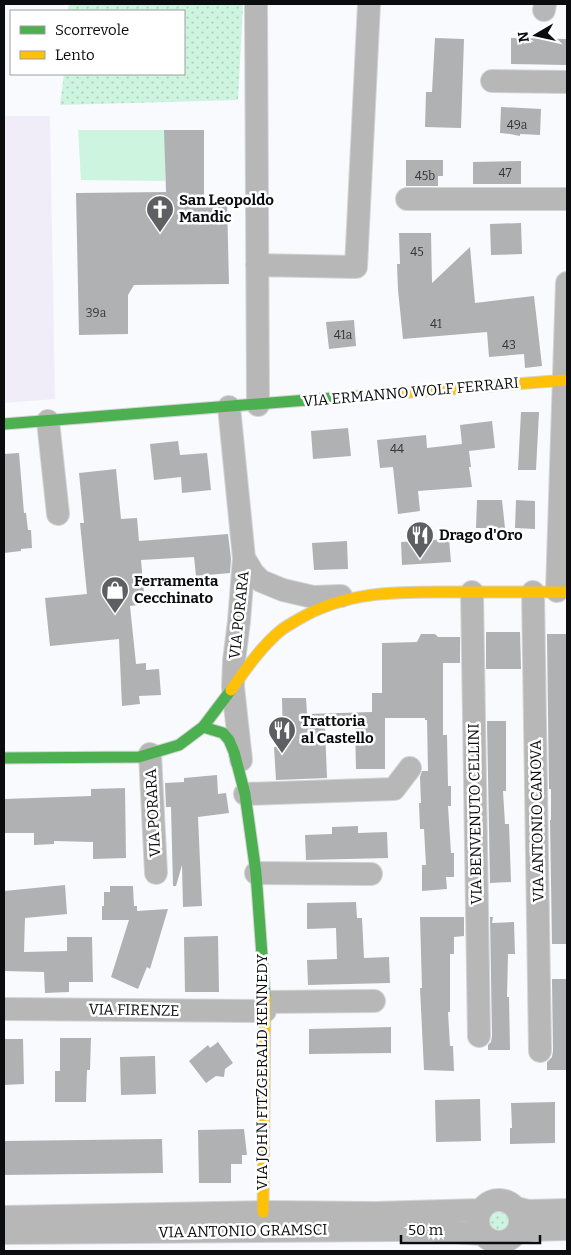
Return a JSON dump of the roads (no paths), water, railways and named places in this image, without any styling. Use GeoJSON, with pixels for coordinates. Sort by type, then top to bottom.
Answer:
{"type":"FeatureCollection","features":[{"type":"Feature","properties":{"kind":"street"},"geometry":{"type":"LineString","coordinates":[[256,4],[258,405]]}},
{"type":"Feature","properties":{"kind":"street"},"geometry":{"type":"LineString","coordinates":[[257,265],[356,267],[369,4]]}},
{"type":"Feature","properties":{"kind":"street"},"geometry":{"type":"LineString","coordinates":[[492,81],[567,82]]}},
{"type":"Feature","properties":{"kind":"street"},"geometry":{"type":"LineString","coordinates":[[407,198],[567,198]]}},
{"type":"Feature","properties":{"kind":"street"},"geometry":{"type":"LineString","coordinates":[[562,592],[567,283]]}},
{"type":"Feature","properties":{"kind":"street","name":"VIA ERMANNO WOLF FERRARI"},"geometry":{"type":"LineString","coordinates":[[4,424],[565,380]]}},
{"type":"Feature","properties":{"kind":"street"},"geometry":{"type":"LineString","coordinates":[[229,407],[244,558]]}},
{"type":"Feature","properties":{"kind":"street"},"geometry":{"type":"LineString","coordinates":[[48,421],[58,514]]}},
{"type":"Feature","properties":{"kind":"street","name":"VIA PORARA"},"geometry":{"type":"LineString","coordinates":[[244,558],[253,573],[261,581],[283,590],[313,597],[408,592],[562,592]]}},
{"type":"Feature","properties":{"kind":"street","name":"VIA PORARA"},"geometry":{"type":"LineString","coordinates":[[233,686],[244,558]]}},
{"type":"Feature","properties":{"kind":"street","name":"VIA BENVENUTO CELLINI"},"geometry":{"type":"LineString","coordinates":[[472,592],[479,1036]]}},
{"type":"Feature","properties":{"kind":"street","name":"VIA ANTONIO CANOVA"},"geometry":{"type":"LineString","coordinates":[[533,592],[540,1051]]}},
{"type":"Feature","properties":{"kind":"street","name":"VIA PORARA"},"geometry":{"type":"LineString","coordinates":[[4,758],[139,757],[179,746],[203,727],[264,646],[281,630],[324,606],[365,595]]}},
{"type":"Feature","properties":{"kind":"street","name":"VIA JOHN FITZGERALD KENNEDY"},"geometry":{"type":"LineString","coordinates":[[233,686],[244,789],[256,873],[265,1006],[263,1212]]}},
{"type":"Feature","properties":{"kind":"street","name":"VIA JOHN FITZGERALD KENNEDY"},"geometry":{"type":"LineString","coordinates":[[203,727],[223,733],[230,740],[244,789]]}},
{"type":"Feature","properties":{"kind":"street","name":"VIA PORARA"},"geometry":{"type":"LineString","coordinates":[[150,754],[156,873]]}},
{"type":"Feature","properties":{"kind":"street"},"geometry":{"type":"LineString","coordinates":[[244,789],[394,789],[410,768]]}},
{"type":"Feature","properties":{"kind":"street"},"geometry":{"type":"LineString","coordinates":[[256,873],[371,874]]}},
{"type":"Feature","properties":{"kind":"street","name":"VIA FIRENZE"},"geometry":{"type":"LineString","coordinates":[[4,1009],[265,1006],[374,1000]]}},
{"type":"Feature","properties":{"kind":"street"},"geometry":{"type":"LineString","coordinates":[[510,1241],[520,1227],[519,1214],[516,1208],[505,1200],[491,1201],[485,1204],[478,1215],[477,1222],[478,1228],[486,1241],[510,1241],[531,1230],[567,1229]]}},
{"type":"Feature","properties":{"kind":"street"},"geometry":{"type":"LineString","coordinates":[[516,1208],[528,1211],[567,1210]]}},
{"type":"Feature","properties":{"kind":"street","name":"VIA ANTONIO GRAMSCI"},"geometry":{"type":"LineString","coordinates":[[4,1216],[263,1212],[376,1213],[481,1210]]}},
{"type":"Feature","properties":{"kind":"street","name":"VIA ANTONIO GRAMSCI"},"geometry":{"type":"LineString","coordinates":[[17,1239],[430,1230],[486,1241]]}},
{"type":"Feature","properties":{"kind":"place","name":"San Leopoldo Mandic"},"geometry":{"type":"Point","coordinates":[160,233]}},
{"type":"Feature","properties":{"kind":"place","name":"Drago d'Oro"},"geometry":{"type":"Point","coordinates":[420,559]}},
{"type":"Feature","properties":{"kind":"place","name":"Ferramenta Cecchinato"},"geometry":{"type":"Point","coordinates":[115,614]}},
{"type":"Feature","properties":{"kind":"place","name":"Trattoria al Castello"},"geometry":{"type":"Point","coordinates":[282,754]}}]}
